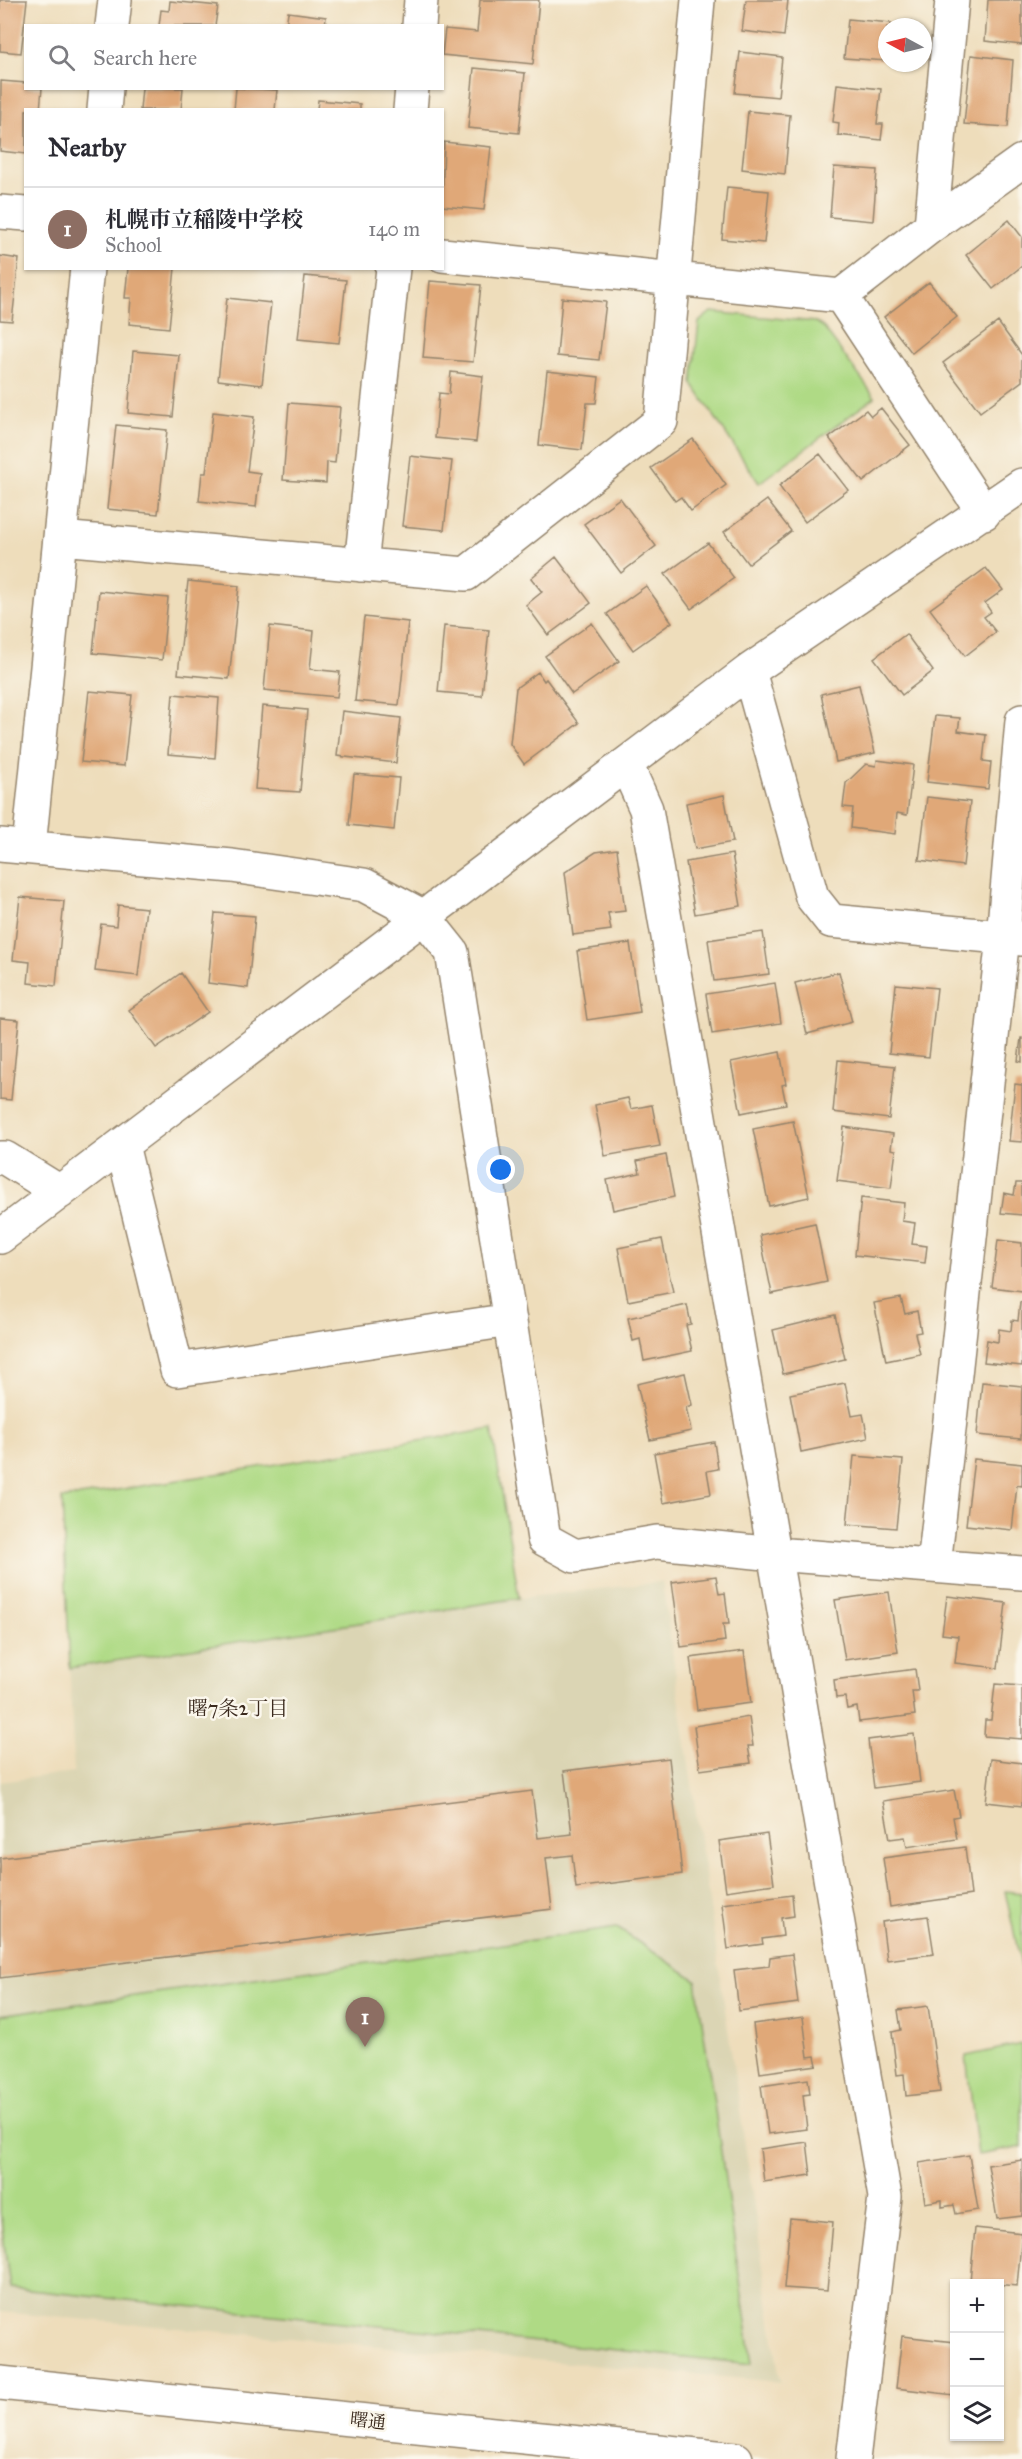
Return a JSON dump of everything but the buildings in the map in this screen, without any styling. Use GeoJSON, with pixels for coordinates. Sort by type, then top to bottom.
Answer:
{"type":"FeatureCollection","features":[{"type":"Feature","properties":{"kind":"street"},"geometry":{"type":"LineString","coordinates":[[112,24],[115,0]]}},
{"type":"Feature","properties":{"kind":"street"},"geometry":{"type":"LineString","coordinates":[[419,24],[421,0]]}},
{"type":"Feature","properties":{"kind":"street"},"geometry":{"type":"LineString","coordinates":[[60,538],[466,574],[661,421],[698,0]]}},
{"type":"Feature","properties":{"kind":"street"},"geometry":{"type":"LineString","coordinates":[[931,226],[952,0]]}},
{"type":"Feature","properties":{"kind":"street"},"geometry":{"type":"LineString","coordinates":[[104,108],[106,90]]}},
{"type":"Feature","properties":{"kind":"street"},"geometry":{"type":"LineString","coordinates":[[410,108],[412,90]]}},
{"type":"Feature","properties":{"kind":"street"},"geometry":{"type":"LineString","coordinates":[[444,255],[841,296],[931,226],[1022,161]]}},
{"type":"Feature","properties":{"kind":"street"},"geometry":{"type":"LineString","coordinates":[[0,212],[24,214]]}},
{"type":"Feature","properties":{"kind":"street"},"geometry":{"type":"LineString","coordinates":[[87,270],[60,538],[14,846],[232,866],[364,885],[424,917],[452,952],[544,1539],[575,1556],[657,1542],[775,1554],[1022,1573]]}},
{"type":"Feature","properties":{"kind":"street"},"geometry":{"type":"LineString","coordinates":[[361,565],[393,270]]}},
{"type":"Feature","properties":{"kind":"street"},"geometry":{"type":"LineString","coordinates":[[841,296],[984,513]]}},
{"type":"Feature","properties":{"kind":"street"},"geometry":{"type":"LineString","coordinates":[[0,1237],[749,671],[1022,486]]}},
{"type":"Feature","properties":{"kind":"street"},"geometry":{"type":"LineString","coordinates":[[749,671],[812,897],[831,921],[1013,938]]}},
{"type":"Feature","properties":{"kind":"street"},"geometry":{"type":"LineString","coordinates":[[934,1566],[1013,938],[1022,721]]}},
{"type":"Feature","properties":{"kind":"street"},"geometry":{"type":"LineString","coordinates":[[626,764],[646,809],[885,2197],[853,2459]]}},
{"type":"Feature","properties":{"kind":"street"},"geometry":{"type":"LineString","coordinates":[[122,1145],[177,1370],[510,1320]]}},
{"type":"Feature","properties":{"kind":"street"},"geometry":{"type":"LineString","coordinates":[[0,1158],[4,1158],[60,1192]]}},
{"type":"Feature","properties":{"kind":"street","name":"曙通"},"geometry":{"type":"LineString","coordinates":[[0,2383],[717,2458]]}},
{"type":"Feature","properties":{"kind":"shaded area"},"geometry":{"type":"Polygon","coordinates":[[[492,1429],[519,1598],[662,1582],[780,2382],[0,2312],[0,1782],[74,1772],[62,1499],[492,1429]]]}},
{"type":"Feature","properties":{"kind":"green space"},"geometry":{"type":"Polygon","coordinates":[[[711,312],[816,322],[824,328],[875,397],[759,483],[692,383],[699,322],[711,312]]]}},
{"type":"Feature","properties":{"kind":"green space"},"geometry":{"type":"Polygon","coordinates":[[[492,1429],[519,1598],[70,1668],[62,1499],[492,1429]]]}},
{"type":"Feature","properties":{"kind":"green space"},"geometry":{"type":"Polygon","coordinates":[[[1005,1891],[1022,1893],[1022,1969],[1005,1891]]]}},
{"type":"Feature","properties":{"kind":"green space"},"geometry":{"type":"Polygon","coordinates":[[[617,1928],[696,1980],[752,2364],[10,2288],[0,2212],[0,2015],[617,1928]]]}},
{"type":"Feature","properties":{"kind":"green space"},"geometry":{"type":"Polygon","coordinates":[[[1022,2044],[1022,2147],[978,2155],[966,2056],[1022,2044]]]}},
{"type":"Feature","properties":{"kind":"place","name":"札幌市立稲陵中学校"},"geometry":{"type":"Point","coordinates":[365,2047]}},
{"type":"Feature","properties":{"kind":"district","name":"曙7条2丁目"},"geometry":{"type":"Point","coordinates":[238,1708]}}]}
